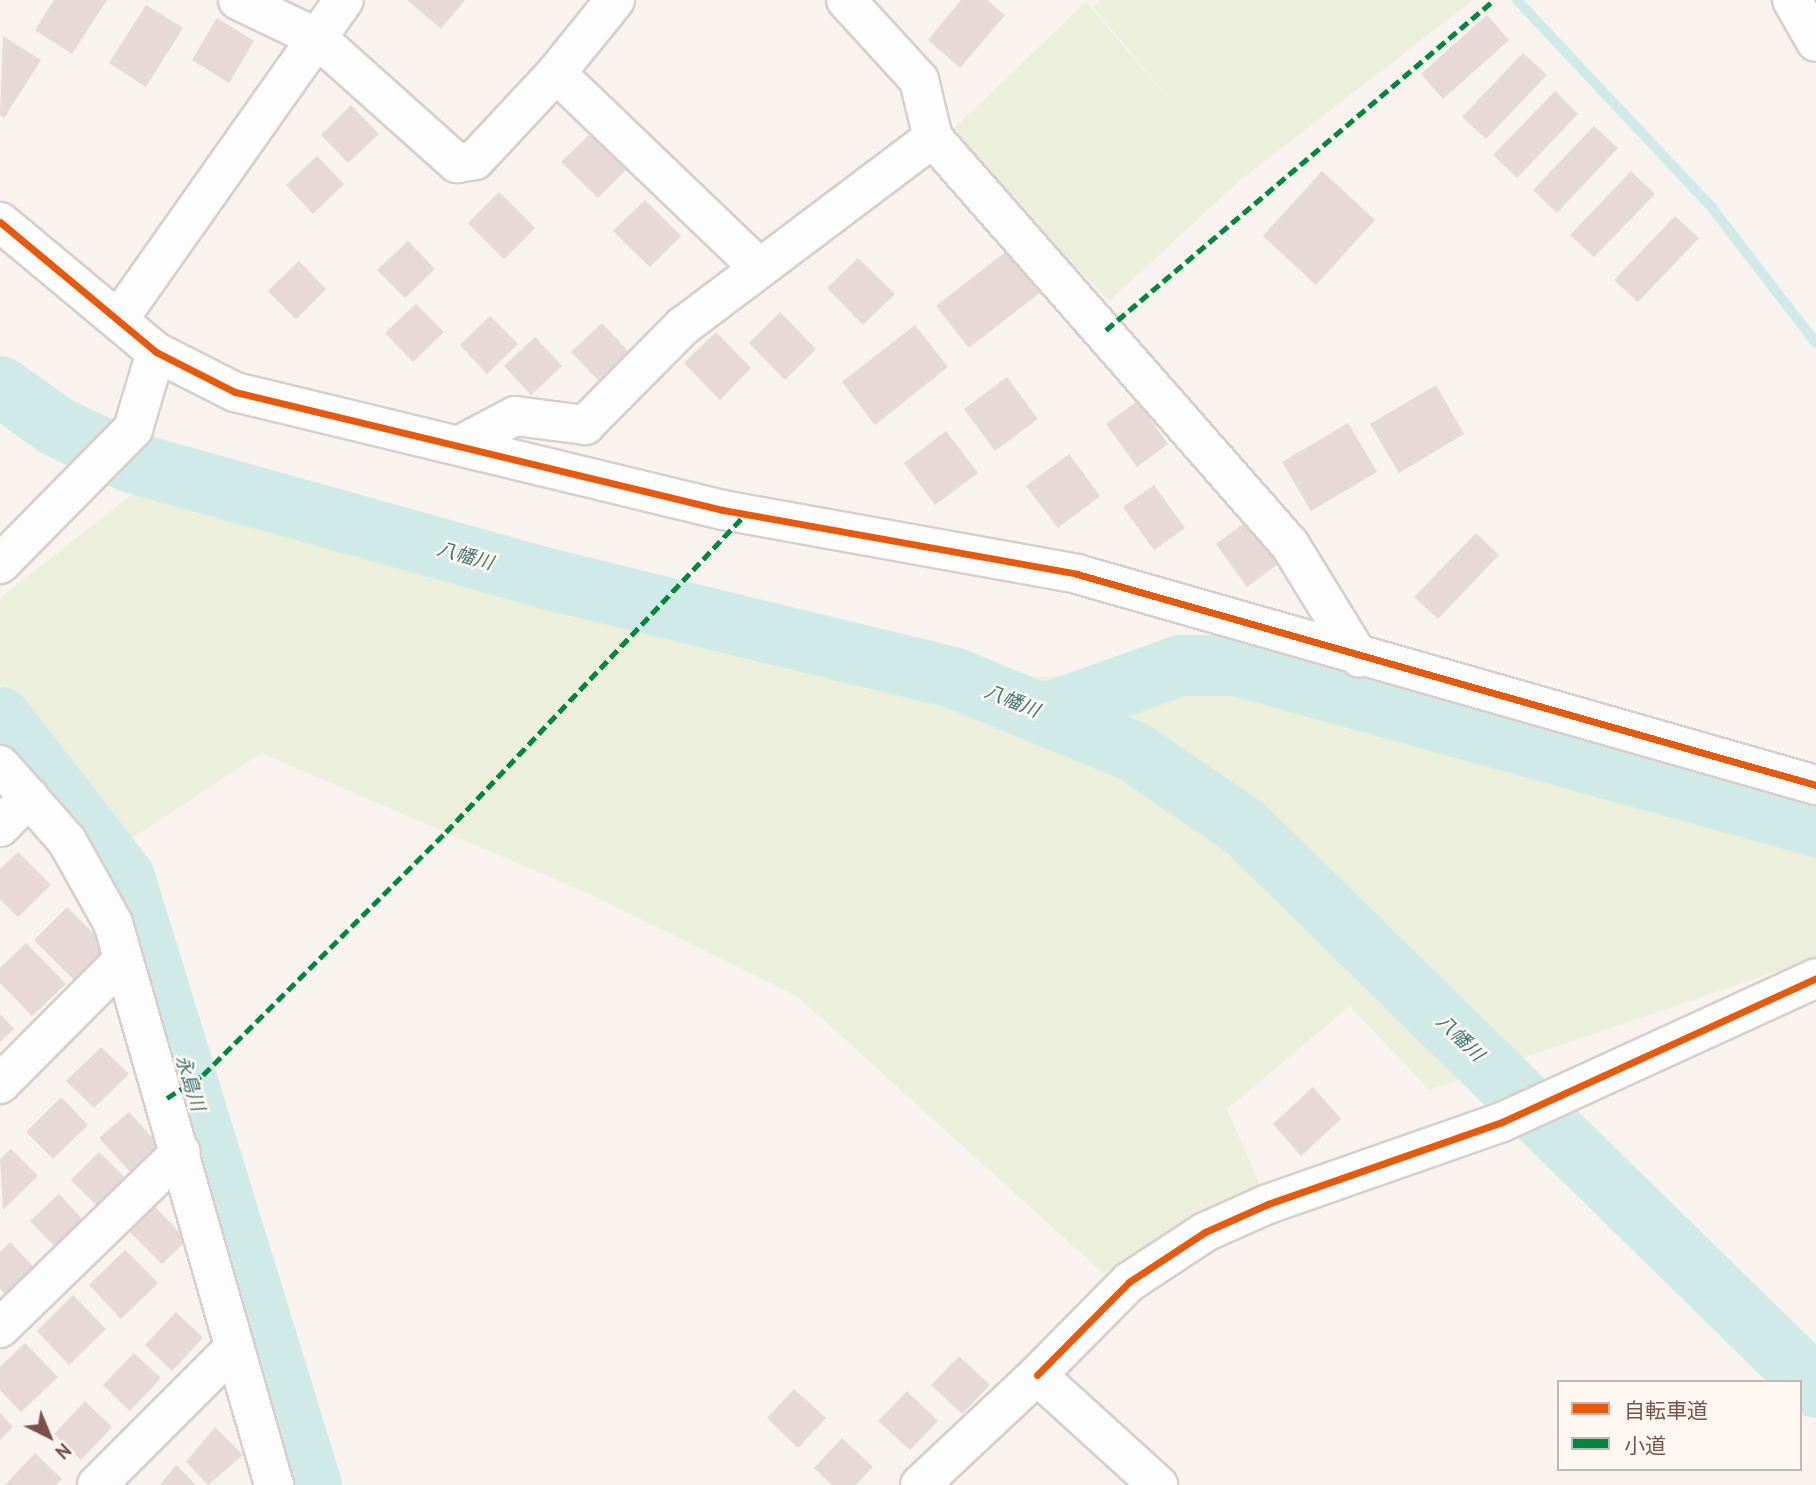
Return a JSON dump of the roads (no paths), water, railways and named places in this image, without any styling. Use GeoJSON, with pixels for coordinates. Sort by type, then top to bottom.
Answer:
{"type":"FeatureCollection","features":[{"type":"Feature","properties":{"kind":"street"},"geometry":{"type":"LineString","coordinates":[[238,0],[317,38],[457,163],[475,160],[556,73],[615,0]]}},
{"type":"Feature","properties":{"kind":"street"},"geometry":{"type":"LineString","coordinates":[[118,320],[344,0]]}},
{"type":"Feature","properties":{"kind":"street"},"geometry":{"type":"LineString","coordinates":[[846,0],[919,80],[933,138],[1290,545],[1359,657]]}},
{"type":"Feature","properties":{"kind":"street"},"geometry":{"type":"LineString","coordinates":[[1792,0],[1816,42]]}},
{"type":"Feature","properties":{"kind":"street"},"geometry":{"type":"LineString","coordinates":[[556,73],[759,268]]}},
{"type":"Feature","properties":{"kind":"street"},"geometry":{"type":"LineString","coordinates":[[462,444],[515,416],[585,425],[682,327],[933,138]]}},
{"type":"Feature","properties":{"kind":"street"},"geometry":{"type":"LineString","coordinates":[[0,222],[156,352],[235,392],[462,444],[723,510],[1077,575],[1816,785]]}},
{"type":"Feature","properties":{"kind":"street"},"geometry":{"type":"LineString","coordinates":[[0,564],[133,429],[156,352]]}},
{"type":"Feature","properties":{"kind":"street"},"geometry":{"type":"LineString","coordinates":[[0,765],[29,797],[92,879],[123,960],[181,1152],[274,1485]]}},
{"type":"Feature","properties":{"kind":"street"},"geometry":{"type":"LineString","coordinates":[[0,827],[29,797]]}},
{"type":"Feature","properties":{"kind":"street"},"geometry":{"type":"LineString","coordinates":[[0,1084],[123,960]]}},
{"type":"Feature","properties":{"kind":"street"},"geometry":{"type":"LineString","coordinates":[[920,1485],[1037,1375],[1129,1282],[1205,1232],[1268,1204],[1502,1122],[1816,978]]}},
{"type":"Feature","properties":{"kind":"street"},"geometry":{"type":"LineString","coordinates":[[0,1328],[181,1152]]}},
{"type":"Feature","properties":{"kind":"street"},"geometry":{"type":"LineString","coordinates":[[97,1485],[234,1348]]}},
{"type":"Feature","properties":{"kind":"street"},"geometry":{"type":"LineString","coordinates":[[1037,1375],[1158,1485]]}},
{"type":"Feature","properties":{"kind":"waterway"},"geometry":{"type":"LineString","coordinates":[[1517,0],[1712,208],[1816,343]]}},
{"type":"Feature","properties":{"kind":"waterway","name":"八幡川"},"geometry":{"type":"LineString","coordinates":[[0,386],[56,426],[131,462],[546,578],[955,678],[1133,751],[1243,826],[1816,1387]]}},
{"type":"Feature","properties":{"kind":"waterway"},"geometry":{"type":"LineString","coordinates":[[1043,714],[1180,665],[1236,665],[1816,826]]}},
{"type":"Feature","properties":{"kind":"waterway","name":"永島川"},"geometry":{"type":"LineString","coordinates":[[0,717],[124,877],[311,1485]]}}]}
